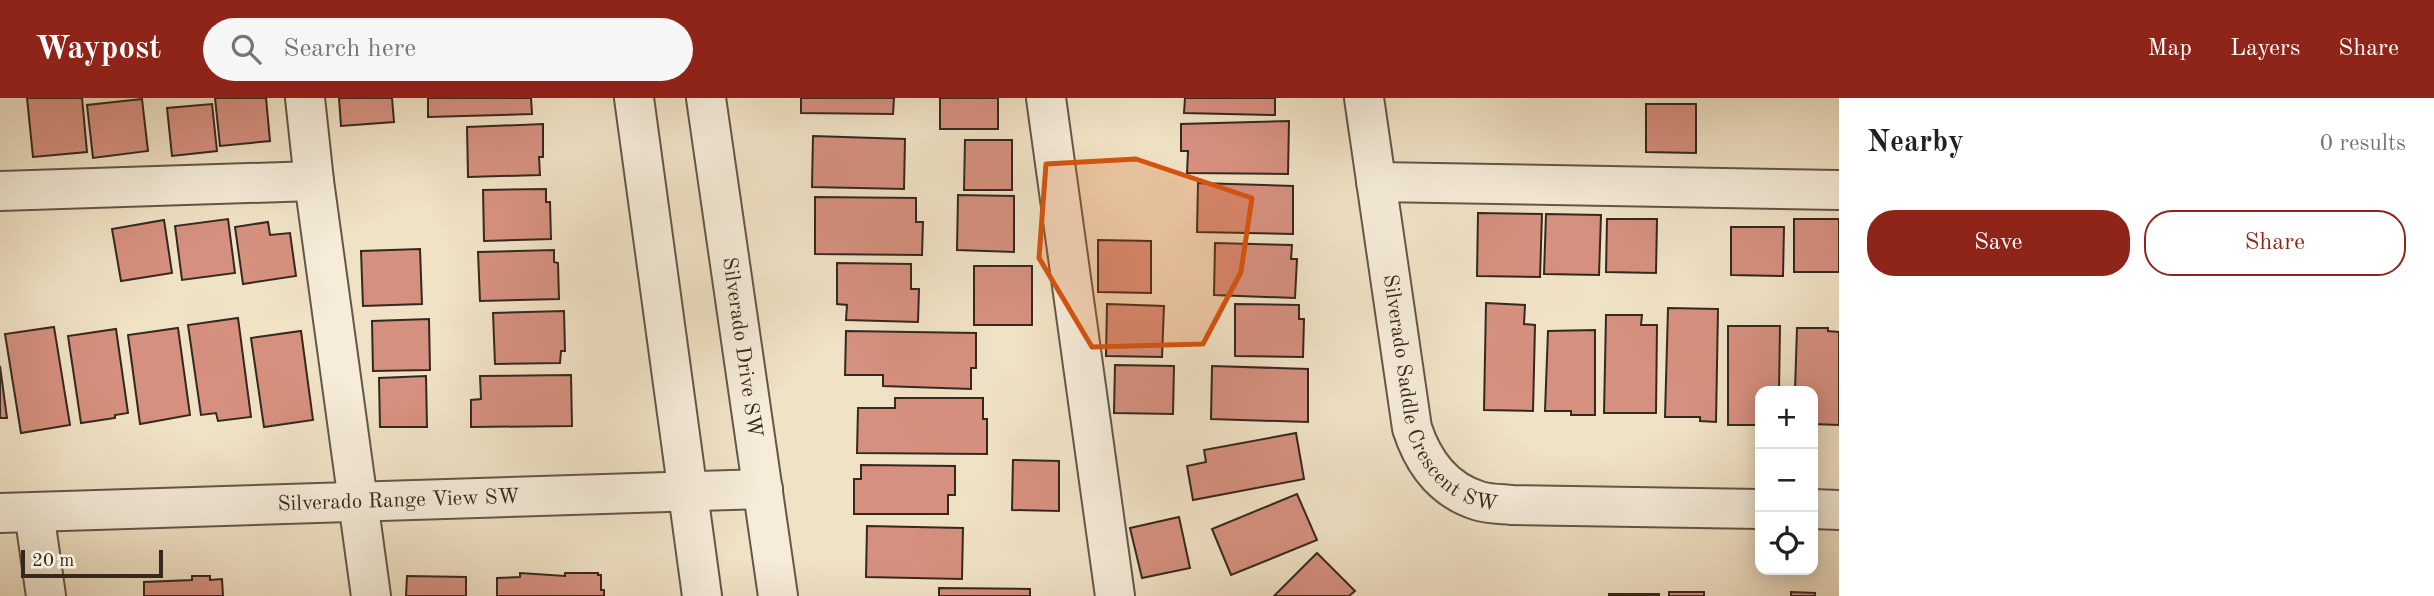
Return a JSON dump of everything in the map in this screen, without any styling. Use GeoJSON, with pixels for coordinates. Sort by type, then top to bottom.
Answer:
{"type":"FeatureCollection","features":[{"type":"Feature","properties":{"kind":"street"},"geometry":{"type":"LineString","coordinates":[[305,98],[371,596]]}},
{"type":"Feature","properties":{"kind":"street"},"geometry":{"type":"LineString","coordinates":[[634,98],[702,596]]}},
{"type":"Feature","properties":{"kind":"street","name":"Silverado Drive SW"},"geometry":{"type":"LineString","coordinates":[[706,98],[778,596]]}},
{"type":"Feature","properties":{"kind":"street"},"geometry":{"type":"LineString","coordinates":[[1046,98],[1115,596]]}},
{"type":"Feature","properties":{"kind":"street","name":"Silverado Saddle Crescent SW"},"geometry":{"type":"LineString","coordinates":[[1364,98],[1412,428],[1419,449],[1433,472],[1452,489],[1481,502],[1512,505],[1755,509]]}},
{"type":"Feature","properties":{"kind":"street"},"geometry":{"type":"LineString","coordinates":[[0,191],[314,181]]}},
{"type":"Feature","properties":{"kind":"street"},"geometry":{"type":"LineString","coordinates":[[1376,182],[1839,190]]}},
{"type":"Feature","properties":{"kind":"street","name":"Silverado Range View SW"},"geometry":{"type":"LineString","coordinates":[[46,596],[17,512],[763,489]]}},
{"type":"Feature","properties":{"kind":"street"},"geometry":{"type":"LineString","coordinates":[[1818,509],[1839,510]]}},
{"type":"Feature","properties":{"kind":"highlighted area"},"geometry":{"type":"Polygon","coordinates":[[[1136,159],[1252,198],[1241,272],[1203,344],[1092,347],[1039,258],[1046,164],[1136,159]]]}},
{"type":"Feature","properties":{"kind":"building"},"geometry":{"type":"Polygon","coordinates":[[[27,98],[82,98],[87,152],[33,157],[27,98]]]}},
{"type":"Feature","properties":{"kind":"building"},"geometry":{"type":"Polygon","coordinates":[[[215,98],[266,98],[270,141],[220,146],[215,98]]]}},
{"type":"Feature","properties":{"kind":"building"},"geometry":{"type":"Polygon","coordinates":[[[339,98],[392,98],[394,122],[341,126],[339,98]]]}},
{"type":"Feature","properties":{"kind":"building"},"geometry":{"type":"Polygon","coordinates":[[[428,98],[531,98],[532,114],[428,117],[428,98]]]}},
{"type":"Feature","properties":{"kind":"building"},"geometry":{"type":"Polygon","coordinates":[[[801,98],[894,98],[893,114],[801,113],[801,98]]]}},
{"type":"Feature","properties":{"kind":"building"},"geometry":{"type":"Polygon","coordinates":[[[940,98],[998,98],[998,129],[940,129],[940,98]]]}},
{"type":"Feature","properties":{"kind":"building"},"geometry":{"type":"Polygon","coordinates":[[[1185,98],[1275,98],[1275,115],[1184,113],[1185,98]]]}},
{"type":"Feature","properties":{"kind":"building"},"geometry":{"type":"Polygon","coordinates":[[[142,99],[148,151],[93,158],[87,105],[142,99]]]}},
{"type":"Feature","properties":{"kind":"building"},"geometry":{"type":"Polygon","coordinates":[[[212,104],[217,151],[172,156],[167,108],[212,104]]]}},
{"type":"Feature","properties":{"kind":"building"},"geometry":{"type":"Polygon","coordinates":[[[1646,104],[1696,104],[1696,153],[1646,152],[1646,104]]]}},
{"type":"Feature","properties":{"kind":"building"},"geometry":{"type":"Polygon","coordinates":[[[1289,121],[1288,174],[1187,173],[1188,151],[1181,151],[1181,124],[1289,121]]]}},
{"type":"Feature","properties":{"kind":"building"},"geometry":{"type":"Polygon","coordinates":[[[543,124],[540,175],[468,177],[467,127],[543,124]]]}},
{"type":"Feature","properties":{"kind":"building"},"geometry":{"type":"Polygon","coordinates":[[[813,136],[905,139],[904,189],[812,187],[813,136]]]}},
{"type":"Feature","properties":{"kind":"building"},"geometry":{"type":"Polygon","coordinates":[[[965,140],[1012,140],[1012,190],[964,190],[965,140]]]}},
{"type":"Feature","properties":{"kind":"building"},"geometry":{"type":"Polygon","coordinates":[[[1198,183],[1293,186],[1293,234],[1197,232],[1198,183]]]}},
{"type":"Feature","properties":{"kind":"building"},"geometry":{"type":"Polygon","coordinates":[[[546,189],[546,202],[550,202],[551,239],[484,241],[483,190],[546,189]]]}},
{"type":"Feature","properties":{"kind":"building"},"geometry":{"type":"Polygon","coordinates":[[[958,195],[1014,196],[1014,252],[957,250],[958,195]]]}},
{"type":"Feature","properties":{"kind":"building"},"geometry":{"type":"Polygon","coordinates":[[[815,197],[916,198],[916,222],[923,222],[922,255],[815,254],[815,197]]]}},
{"type":"Feature","properties":{"kind":"building"},"geometry":{"type":"Polygon","coordinates":[[[1478,213],[1542,214],[1540,277],[1477,276],[1478,213]]]}},
{"type":"Feature","properties":{"kind":"building"},"geometry":{"type":"Polygon","coordinates":[[[1546,214],[1601,215],[1599,275],[1544,274],[1546,214]]]}},
{"type":"Feature","properties":{"kind":"building"},"geometry":{"type":"Polygon","coordinates":[[[228,219],[235,273],[182,280],[175,226],[228,219]]]}},
{"type":"Feature","properties":{"kind":"building"},"geometry":{"type":"Polygon","coordinates":[[[1607,219],[1657,219],[1656,273],[1606,272],[1607,219]]]}},
{"type":"Feature","properties":{"kind":"building"},"geometry":{"type":"Polygon","coordinates":[[[1794,219],[1839,219],[1839,272],[1794,272],[1794,219]]]}},
{"type":"Feature","properties":{"kind":"building"},"geometry":{"type":"Polygon","coordinates":[[[164,220],[172,273],[121,281],[112,229],[164,220]]]}},
{"type":"Feature","properties":{"kind":"building"},"geometry":{"type":"Polygon","coordinates":[[[268,222],[270,235],[290,233],[296,276],[243,284],[235,227],[268,222]]]}},
{"type":"Feature","properties":{"kind":"building"},"geometry":{"type":"Polygon","coordinates":[[[1731,227],[1784,227],[1783,276],[1731,275],[1731,227]]]}},
{"type":"Feature","properties":{"kind":"building"},"geometry":{"type":"Polygon","coordinates":[[[1098,240],[1151,241],[1151,293],[1098,292],[1098,240]]]}},
{"type":"Feature","properties":{"kind":"building"},"geometry":{"type":"Polygon","coordinates":[[[1215,243],[1292,245],[1291,259],[1297,259],[1295,298],[1214,295],[1215,243]]]}},
{"type":"Feature","properties":{"kind":"building"},"geometry":{"type":"Polygon","coordinates":[[[420,249],[422,304],[363,306],[361,251],[420,249]]]}},
{"type":"Feature","properties":{"kind":"building"},"geometry":{"type":"Polygon","coordinates":[[[554,250],[554,262],[558,263],[559,299],[480,301],[478,252],[554,250]]]}},
{"type":"Feature","properties":{"kind":"building"},"geometry":{"type":"Polygon","coordinates":[[[837,263],[911,264],[911,289],[919,289],[918,322],[846,320],[847,305],[837,304],[837,263]]]}},
{"type":"Feature","properties":{"kind":"building"},"geometry":{"type":"Polygon","coordinates":[[[974,266],[1032,266],[1032,325],[974,325],[974,266]]]}},
{"type":"Feature","properties":{"kind":"building"},"geometry":{"type":"Polygon","coordinates":[[[1486,303],[1525,305],[1524,324],[1535,325],[1533,411],[1484,410],[1486,303]]]}},
{"type":"Feature","properties":{"kind":"building"},"geometry":{"type":"Polygon","coordinates":[[[1107,304],[1164,306],[1162,357],[1106,356],[1107,304]]]}},
{"type":"Feature","properties":{"kind":"building"},"geometry":{"type":"Polygon","coordinates":[[[1235,304],[1299,305],[1299,319],[1304,319],[1303,357],[1235,356],[1235,304]]]}},
{"type":"Feature","properties":{"kind":"building"},"geometry":{"type":"Polygon","coordinates":[[[1668,308],[1718,309],[1716,422],[1700,421],[1700,417],[1665,417],[1668,308]]]}},
{"type":"Feature","properties":{"kind":"building"},"geometry":{"type":"Polygon","coordinates":[[[564,311],[565,351],[561,351],[560,363],[495,364],[493,313],[564,311]]]}},
{"type":"Feature","properties":{"kind":"building"},"geometry":{"type":"Polygon","coordinates":[[[1606,315],[1642,315],[1641,325],[1657,325],[1656,413],[1604,413],[1606,315]]]}},
{"type":"Feature","properties":{"kind":"building"},"geometry":{"type":"Polygon","coordinates":[[[238,318],[251,417],[218,421],[216,413],[201,415],[188,325],[238,318]]]}},
{"type":"Feature","properties":{"kind":"building"},"geometry":{"type":"Polygon","coordinates":[[[429,319],[430,370],[373,371],[372,321],[429,319]]]}},
{"type":"Feature","properties":{"kind":"building"},"geometry":{"type":"Polygon","coordinates":[[[1728,326],[1780,326],[1779,386],[1755,386],[1755,425],[1728,425],[1728,326]]]}},
{"type":"Feature","properties":{"kind":"building"},"geometry":{"type":"Polygon","coordinates":[[[54,327],[70,425],[21,433],[5,334],[54,327]]]}},
{"type":"Feature","properties":{"kind":"building"},"geometry":{"type":"Polygon","coordinates":[[[178,328],[190,415],[140,424],[128,335],[178,328]]]}},
{"type":"Feature","properties":{"kind":"building"},"geometry":{"type":"Polygon","coordinates":[[[1797,328],[1828,328],[1828,331],[1839,332],[1839,425],[1818,424],[1818,386],[1795,386],[1797,328]]]}},
{"type":"Feature","properties":{"kind":"building"},"geometry":{"type":"Polygon","coordinates":[[[116,329],[128,413],[115,415],[115,418],[81,423],[68,336],[116,329]]]}},
{"type":"Feature","properties":{"kind":"building"},"geometry":{"type":"Polygon","coordinates":[[[1595,330],[1595,415],[1545,411],[1548,331],[1595,330]]]}},
{"type":"Feature","properties":{"kind":"building"},"geometry":{"type":"Polygon","coordinates":[[[301,331],[313,420],[264,427],[251,338],[301,331]]]}},
{"type":"Feature","properties":{"kind":"building"},"geometry":{"type":"Polygon","coordinates":[[[846,331],[976,333],[976,368],[971,368],[971,389],[883,386],[883,375],[845,375],[846,331]]]}},
{"type":"Feature","properties":{"kind":"building"},"geometry":{"type":"Polygon","coordinates":[[[1115,365],[1174,366],[1173,414],[1114,413],[1115,365]]]}},
{"type":"Feature","properties":{"kind":"building"},"geometry":{"type":"Polygon","coordinates":[[[0,366],[7,418],[0,418],[0,366]]]}},
{"type":"Feature","properties":{"kind":"building"},"geometry":{"type":"Polygon","coordinates":[[[1212,366],[1308,369],[1308,422],[1211,419],[1212,366]]]}},
{"type":"Feature","properties":{"kind":"building"},"geometry":{"type":"Polygon","coordinates":[[[571,375],[572,426],[471,427],[471,400],[481,399],[480,376],[571,375]]]}},
{"type":"Feature","properties":{"kind":"building"},"geometry":{"type":"Polygon","coordinates":[[[426,376],[427,427],[380,427],[379,378],[426,376]]]}},
{"type":"Feature","properties":{"kind":"building"},"geometry":{"type":"Polygon","coordinates":[[[895,398],[983,398],[983,419],[987,419],[987,454],[857,453],[858,408],[895,408],[895,398]]]}},
{"type":"Feature","properties":{"kind":"building"},"geometry":{"type":"Polygon","coordinates":[[[1296,433],[1304,479],[1193,500],[1187,466],[1206,462],[1204,450],[1296,433]]]}},
{"type":"Feature","properties":{"kind":"building"},"geometry":{"type":"Polygon","coordinates":[[[1013,460],[1059,461],[1059,511],[1012,510],[1013,460]]]}},
{"type":"Feature","properties":{"kind":"building"},"geometry":{"type":"Polygon","coordinates":[[[861,465],[955,466],[955,495],[948,495],[948,514],[854,514],[854,479],[861,479],[861,465]]]}},
{"type":"Feature","properties":{"kind":"building"},"geometry":{"type":"Polygon","coordinates":[[[1297,494],[1317,540],[1231,575],[1212,529],[1297,494]]]}},
{"type":"Feature","properties":{"kind":"building"},"geometry":{"type":"Polygon","coordinates":[[[1179,517],[1190,568],[1142,578],[1130,528],[1179,517]]]}},
{"type":"Feature","properties":{"kind":"building"},"geometry":{"type":"Polygon","coordinates":[[[867,526],[963,528],[962,579],[866,577],[867,526]]]}},
{"type":"Feature","properties":{"kind":"building"},"geometry":{"type":"Polygon","coordinates":[[[1317,553],[1355,591],[1349,596],[1274,596],[1317,553]]]}},
{"type":"Feature","properties":{"kind":"building"},"geometry":{"type":"Polygon","coordinates":[[[520,573],[565,576],[565,573],[598,573],[601,575],[601,590],[604,590],[604,596],[497,596],[497,578],[520,577],[520,573]]]}},
{"type":"Feature","properties":{"kind":"building"},"geometry":{"type":"Polygon","coordinates":[[[192,576],[210,576],[210,580],[222,579],[223,596],[144,596],[144,582],[192,580],[192,576]]]}},
{"type":"Feature","properties":{"kind":"building"},"geometry":{"type":"Polygon","coordinates":[[[407,576],[466,577],[466,596],[406,596],[407,576]]]}},
{"type":"Feature","properties":{"kind":"building"},"geometry":{"type":"Polygon","coordinates":[[[939,588],[1030,589],[1030,596],[939,596],[939,588]]]}},
{"type":"Feature","properties":{"kind":"building"},"geometry":{"type":"Polygon","coordinates":[[[1669,592],[1704,592],[1704,596],[1669,596],[1669,592]]]}},
{"type":"Feature","properties":{"kind":"building"},"geometry":{"type":"Polygon","coordinates":[[[1791,592],[1815,593],[1815,596],[1791,596],[1791,592]]]}},
{"type":"Feature","properties":{"kind":"building"},"geometry":{"type":"Polygon","coordinates":[[[1659,594],[1659,596],[1609,596],[1659,594]]]}}]}
